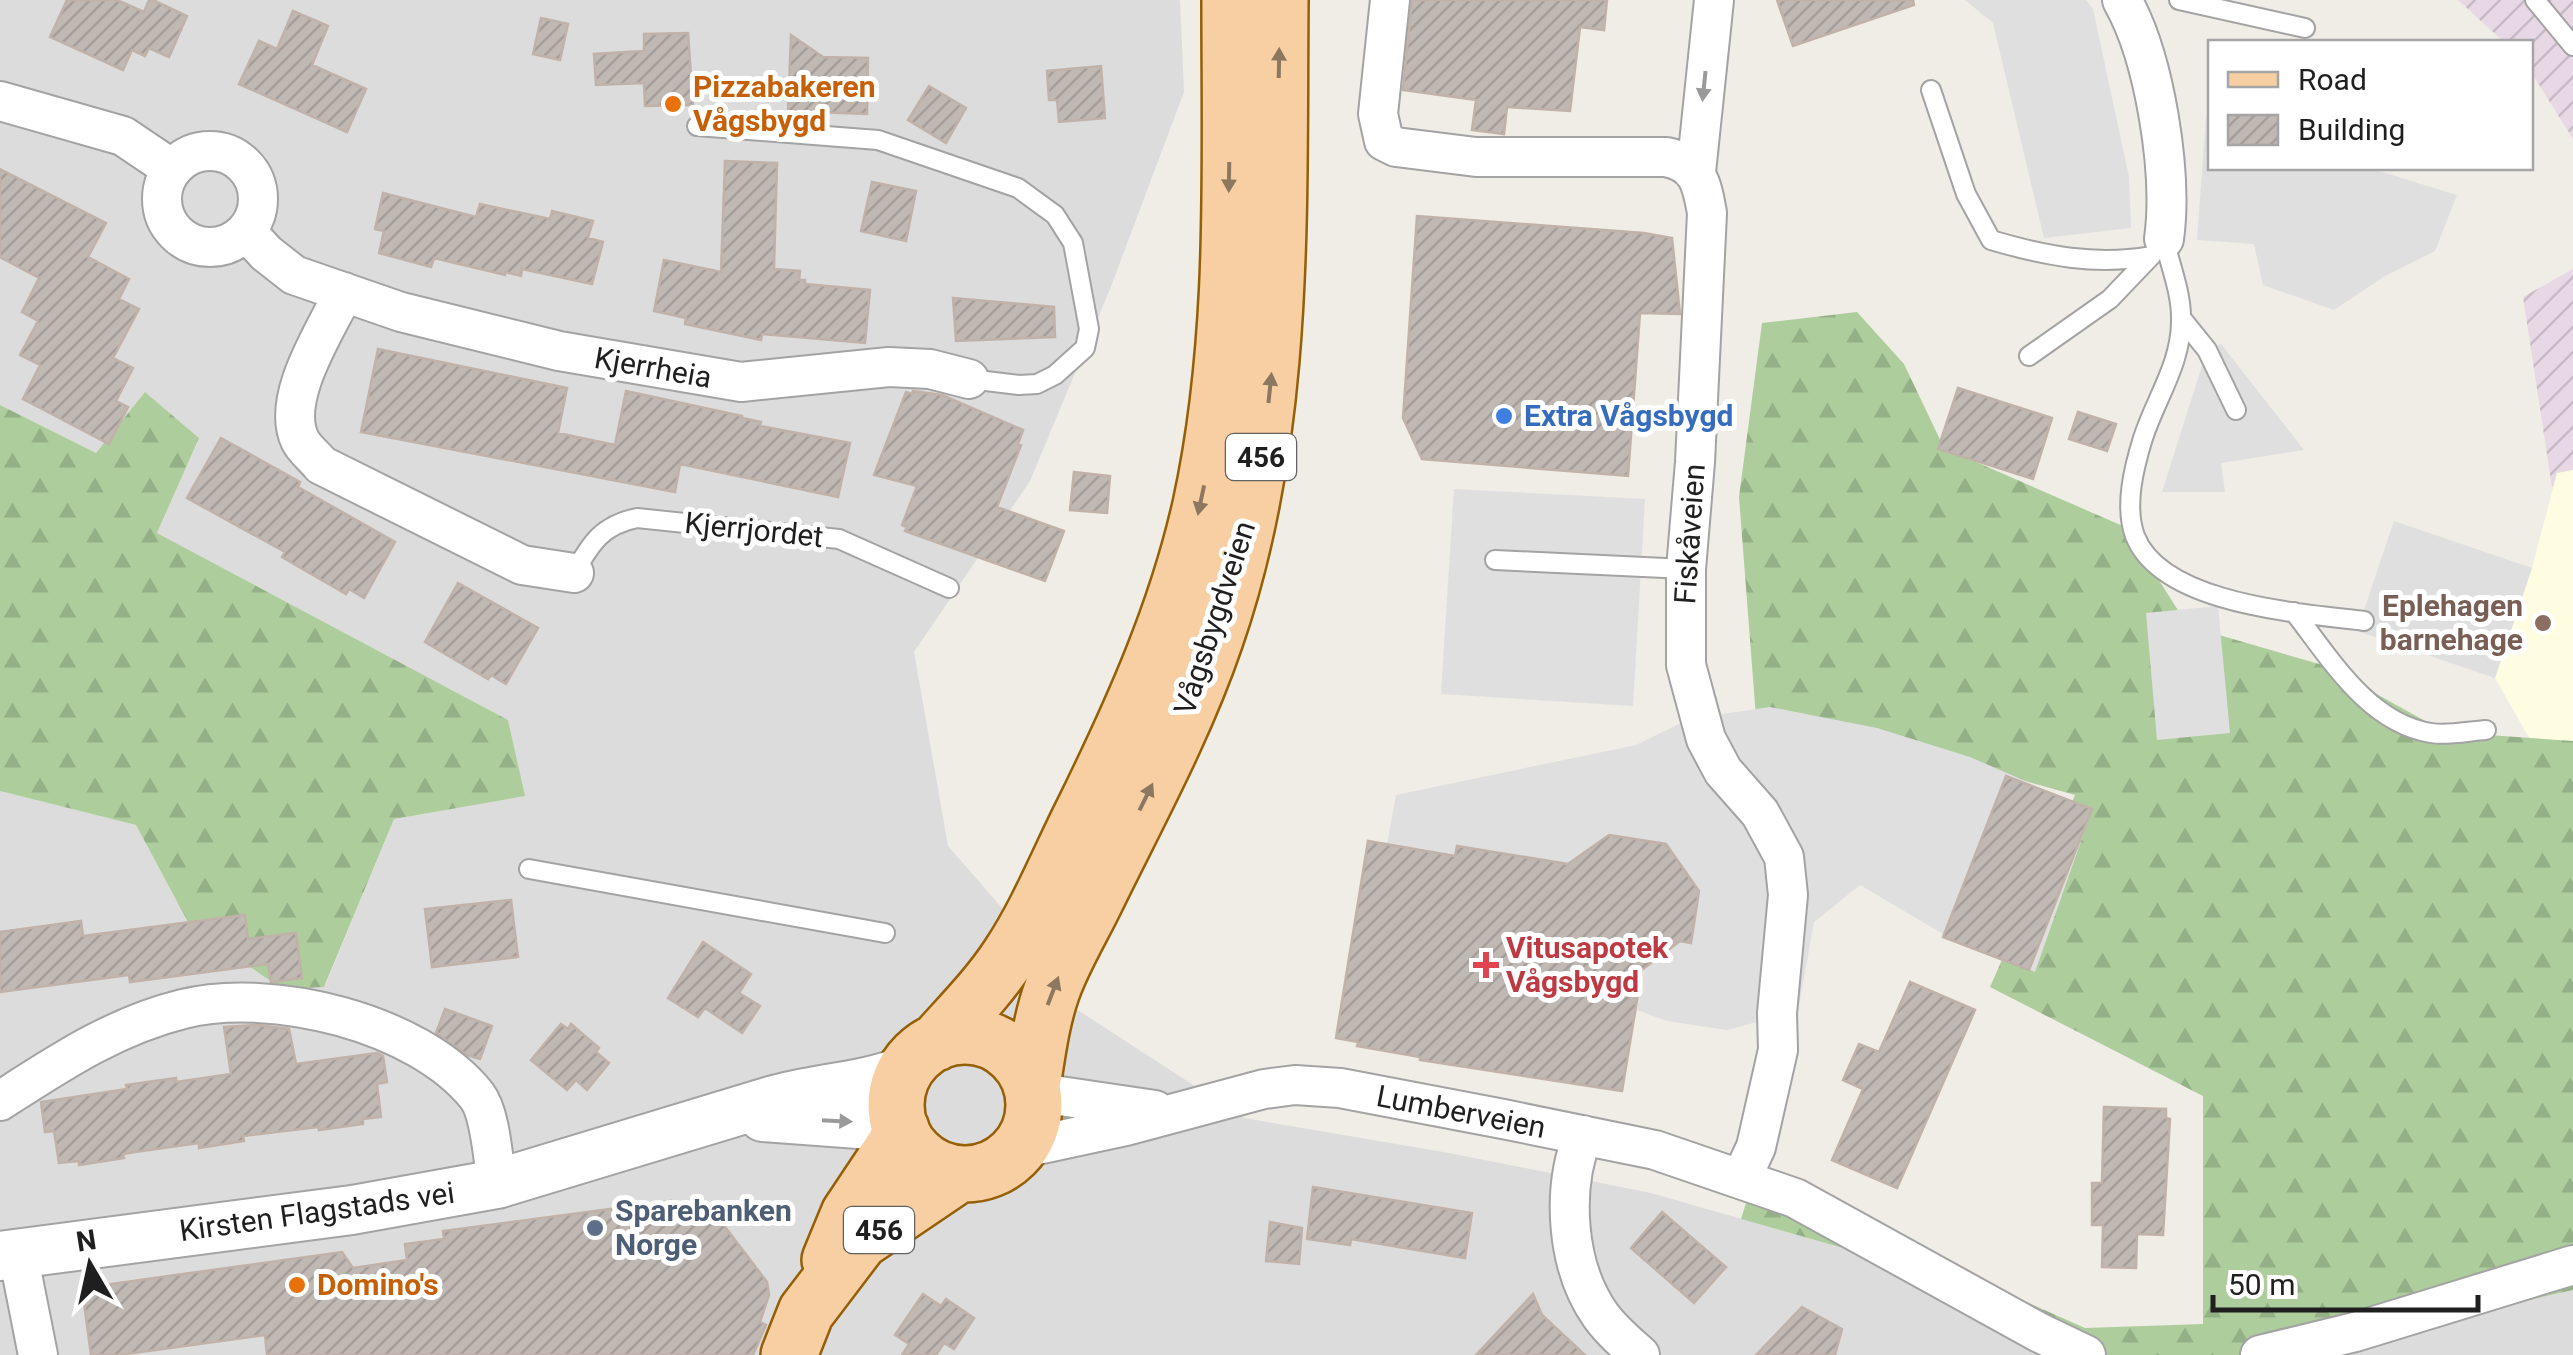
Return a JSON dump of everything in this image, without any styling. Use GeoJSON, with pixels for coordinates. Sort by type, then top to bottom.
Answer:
{"type":"FeatureCollection","features":[{"type":"Feature","properties":{"kind":"main road","name":"Vågsbygdveien"},"geometry":{"type":"LineString","coordinates":[[921,1056],[990,983],[1022,932],[1152,666],[1179,586],[1201,506],[1216,423],[1225,321],[1230,0]]}},
{"type":"Feature","properties":{"kind":"main road","name":"Vågsbygdveien"},"geometry":{"type":"LineString","coordinates":[[1032,1089],[1053,986],[1182,723],[1215,639],[1242,552],[1271,386],[1277,288],[1280,0]]}},
{"type":"Feature","properties":{"kind":"main road"},"geometry":{"type":"LineString","coordinates":[[921,1056],[955,1037],[975,1037],[1010,1053],[1024,1068],[1032,1089]]}},
{"type":"Feature","properties":{"kind":"main road","name":"456"},"geometry":{"type":"LineString","coordinates":[[788,1355],[849,1214],[895,1145],[900,1128],[897,1098],[921,1056]]}},
{"type":"Feature","properties":{"kind":"main road","name":"456"},"geometry":{"type":"LineString","coordinates":[[814,1300],[860,1242],[959,1174],[992,1169],[1019,1149],[1032,1122],[1032,1089]]}},
{"type":"Feature","properties":{"kind":"main road","name":"456"},"geometry":{"type":"LineString","coordinates":[[900,1128],[924,1160],[959,1174]]}},
{"type":"Feature","properties":{"kind":"street"},"geometry":{"type":"LineString","coordinates":[[1390,0],[1378,114],[1384,141],[1396,148],[1476,158],[1666,157],[1678,159],[1696,172]]}},
{"type":"Feature","properties":{"kind":"street","name":"Fiskåveien"},"geometry":{"type":"LineString","coordinates":[[1714,0],[1696,172],[1707,213],[1686,569],[1686,665],[1706,738],[1723,771],[1760,814],[1784,858],[1788,895],[1777,1013],[1778,1050],[1756,1147],[1742,1177]]}},
{"type":"Feature","properties":{"kind":"street"},"geometry":{"type":"LineString","coordinates":[[2128,1],[2148,66],[2167,184],[2158,247]]}},
{"type":"Feature","properties":{"kind":"street"},"geometry":{"type":"LineString","coordinates":[[0,101],[123,136],[172,169]]}},
{"type":"Feature","properties":{"kind":"street"},"geometry":{"type":"LineString","coordinates":[[215,151],[242,164],[252,175],[258,204],[246,231],[234,241],[218,246],[186,241],[165,216],[164,184],[172,169],[200,152],[215,151]]}},
{"type":"Feature","properties":{"kind":"street","name":"Kjerrheia"},"geometry":{"type":"LineString","coordinates":[[246,231],[266,253],[294,274],[401,312],[559,351],[741,382],[889,368],[930,369],[969,379]]}},
{"type":"Feature","properties":{"kind":"street"},"geometry":{"type":"LineString","coordinates":[[344,292],[300,383],[295,412],[300,440],[321,464],[522,564],[574,572]]}},
{"type":"Feature","properties":{"kind":"street","name":"Kirsten Flagstads vei"},"geometry":{"type":"LineString","coordinates":[[0,1101],[118,1030],[185,1008],[248,1000],[282,1002],[363,1024],[432,1056],[478,1097],[485,1112],[497,1184]]}},
{"type":"Feature","properties":{"kind":"street","name":"Kirsten Flagstads vei"},"geometry":{"type":"LineString","coordinates":[[38,1355],[6,1255],[390,1205],[497,1184],[806,1091],[888,1077],[921,1056]]}},
{"type":"Feature","properties":{"kind":"street","name":"Lumberveien"},"geometry":{"type":"LineString","coordinates":[[1019,1149],[1264,1089],[1318,1086],[1583,1135],[1655,1150],[1794,1198],[2086,1355]]}},
{"type":"Feature","properties":{"kind":"street","name":"Lumberveien"},"geometry":{"type":"LineString","coordinates":[[1032,1089],[1124,1108],[1177,1111]]}},
{"type":"Feature","properties":{"kind":"street","name":"Kirsten Flagstads vei"},"geometry":{"type":"LineString","coordinates":[[705,1122],[772,1116],[900,1128]]}},
{"type":"Feature","properties":{"kind":"street"},"geometry":{"type":"LineString","coordinates":[[1583,1135],[1571,1171],[1569,1197],[1577,1255],[1600,1315],[1640,1355]]}},
{"type":"Feature","properties":{"kind":"street"},"geometry":{"type":"LineString","coordinates":[[2260,1355],[2355,1332],[2573,1266]]}},
{"type":"Feature","properties":{"kind":"lane"},"geometry":{"type":"LineString","coordinates":[[2179,0],[2305,28]]}},
{"type":"Feature","properties":{"kind":"lane"},"geometry":{"type":"LineString","coordinates":[[2535,0],[2573,46]]}},
{"type":"Feature","properties":{"kind":"lane"},"geometry":{"type":"LineString","coordinates":[[1930,90],[1966,194],[1991,240],[2097,262],[2158,247]]}},
{"type":"Feature","properties":{"kind":"lane"},"geometry":{"type":"LineString","coordinates":[[697,126],[878,140],[1018,188],[1055,214],[1073,243],[1089,329],[1085,348],[1056,375],[1037,384],[969,379]]}},
{"type":"Feature","properties":{"kind":"lane"},"geometry":{"type":"LineString","coordinates":[[2158,247],[2182,319],[2207,350],[2236,410]]}},
{"type":"Feature","properties":{"kind":"lane"},"geometry":{"type":"LineString","coordinates":[[2029,356],[2110,299],[2158,247]]}},
{"type":"Feature","properties":{"kind":"lane"},"geometry":{"type":"LineString","coordinates":[[2182,319],[2178,350],[2136,464],[2130,504],[2135,536],[2151,561],[2183,583],[2218,596],[2294,612],[2364,620]]}},
{"type":"Feature","properties":{"kind":"lane","name":"Kjerrjordet"},"geometry":{"type":"LineString","coordinates":[[574,572],[593,539],[617,522],[637,518],[839,539],[949,588]]}},
{"type":"Feature","properties":{"kind":"lane"},"geometry":{"type":"LineString","coordinates":[[1495,560],[1686,569]]}},
{"type":"Feature","properties":{"kind":"lane"},"geometry":{"type":"LineString","coordinates":[[2294,612],[2344,677],[2389,718],[2432,733],[2486,730]]}},
{"type":"Feature","properties":{"kind":"lane"},"geometry":{"type":"LineString","coordinates":[[529,869],[885,933]]}},
{"type":"Feature","properties":{"kind":"shaded area"},"geometry":{"type":"Polygon","coordinates":[[[0,0],[1180,0],[1184,92],[1110,289],[1030,481],[914,652],[948,846],[1009,916],[1073,1007],[1244,1118],[1651,1193],[1850,1250],[2050,1318],[2096,1355],[0,1355],[0,791],[136,825],[189,924],[325,986],[394,819],[524,796],[508,720],[157,533],[199,438],[145,392],[96,453],[0,405],[0,0]]]}},
{"type":"Feature","properties":{"kind":"shaded area"},"geometry":{"type":"Polygon","coordinates":[[[1965,0],[2086,0],[2093,9],[2129,177],[2131,228],[2044,238],[1993,23],[1965,0]]]}},
{"type":"Feature","properties":{"kind":"shaded area"},"geometry":{"type":"Polygon","coordinates":[[[2458,0],[2573,0],[2573,139],[2533,75],[2533,40],[2502,40],[2458,0]]]}},
{"type":"Feature","properties":{"kind":"shaded area"},"geometry":{"type":"Polygon","coordinates":[[[2206,116],[2208,170],[2376,170],[2457,195],[2435,251],[2385,276],[2334,310],[2263,285],[2254,244],[2197,240],[2206,116]]]}},
{"type":"Feature","properties":{"kind":"shaded area"},"geometry":{"type":"Polygon","coordinates":[[[2573,269],[2573,481],[2552,487],[2523,297],[2573,269]]]}},
{"type":"Feature","properties":{"kind":"shaded area"},"geometry":{"type":"Polygon","coordinates":[[[2221,344],[2304,450],[2221,463],[2225,492],[2162,492],[2207,350],[2221,344]]]}},
{"type":"Feature","properties":{"kind":"shaded area","name":"Eplehagen barnehage"},"geometry":{"type":"Polygon","coordinates":[[[2573,470],[2573,815],[2495,678],[2532,568],[2557,473],[2573,470]]]}},
{"type":"Feature","properties":{"kind":"shaded area"},"geometry":{"type":"Polygon","coordinates":[[[1454,489],[1645,499],[1633,706],[1441,694],[1454,489]]]}},
{"type":"Feature","properties":{"kind":"shaded area"},"geometry":{"type":"Polygon","coordinates":[[[2394,521],[2532,568],[2495,678],[2357,631],[2394,521]]]}},
{"type":"Feature","properties":{"kind":"shaded area"},"geometry":{"type":"Polygon","coordinates":[[[2218,606],[2230,733],[2157,740],[2146,613],[2218,606]]]}},
{"type":"Feature","properties":{"kind":"shaded area"},"geometry":{"type":"Polygon","coordinates":[[[1770,707],[1877,728],[1970,757],[2092,810],[2035,972],[1945,935],[1860,885],[1814,922],[1798,1011],[1727,1030],[1667,1021],[1637,1010],[1644,971],[1682,940],[1578,875],[1386,849],[1396,795],[1636,745],[1689,719],[1770,707]]]}},
{"type":"Feature","properties":{"kind":"shaded area"},"geometry":{"type":"Polygon","coordinates":[[[2573,1290],[2573,1355],[2288,1355],[2573,1290]]]}},
{"type":"Feature","properties":{"kind":"green space"},"geometry":{"type":"Polygon","coordinates":[[[1857,312],[1904,364],[1944,448],[2125,527],[2188,626],[2326,666],[2445,732],[2573,741],[2573,1290],[2288,1355],[2096,1355],[2050,1318],[1850,1250],[1741,1219],[1759,1162],[1775,1190],[2085,1328],[2203,1324],[2203,1096],[1990,987],[2075,795],[1897,745],[1760,769],[1739,497],[1762,323],[1857,312]]]}},
{"type":"Feature","properties":{"kind":"green space"},"geometry":{"type":"Polygon","coordinates":[[[145,392],[199,438],[157,533],[508,720],[525,796],[394,819],[324,987],[282,989],[189,924],[136,825],[0,791],[0,405],[96,453],[145,392]]]}},
{"type":"Feature","properties":{"kind":"building"},"geometry":{"type":"Polygon","coordinates":[[[67,0],[117,0],[144,12],[149,0],[153,0],[187,16],[169,57],[149,48],[145,56],[132,50],[123,70],[50,37],[67,0]]]}},
{"type":"Feature","properties":{"kind":"building"},"geometry":{"type":"Polygon","coordinates":[[[1412,0],[1607,0],[1604,30],[1580,27],[1570,111],[1507,107],[1504,134],[1472,130],[1476,100],[1403,90],[1412,0]]]}},
{"type":"Feature","properties":{"kind":"building"},"geometry":{"type":"Polygon","coordinates":[[[1777,0],[1913,0],[1914,5],[1793,46],[1777,0]]]}},
{"type":"Feature","properties":{"kind":"building"},"geometry":{"type":"Polygon","coordinates":[[[293,11],[328,26],[312,65],[366,89],[347,132],[239,84],[259,41],[277,49],[293,11]]]}},
{"type":"Feature","properties":{"kind":"building"},"geometry":{"type":"Polygon","coordinates":[[[541,18],[568,24],[560,60],[533,54],[541,18]]]}},
{"type":"Feature","properties":{"kind":"building"},"geometry":{"type":"Polygon","coordinates":[[[688,33],[693,105],[645,106],[644,83],[596,85],[594,54],[644,51],[644,34],[688,33]]]}},
{"type":"Feature","properties":{"kind":"building"},"geometry":{"type":"Polygon","coordinates":[[[791,35],[823,57],[868,58],[867,114],[788,111],[791,35]]]}},
{"type":"Feature","properties":{"kind":"building"},"geometry":{"type":"Polygon","coordinates":[[[1101,66],[1105,118],[1059,122],[1057,100],[1049,100],[1047,71],[1101,66]]]}},
{"type":"Feature","properties":{"kind":"building"},"geometry":{"type":"Polygon","coordinates":[[[929,86],[966,108],[946,143],[908,120],[929,86]]]}},
{"type":"Feature","properties":{"kind":"building"},"geometry":{"type":"Polygon","coordinates":[[[725,161],[777,163],[774,269],[800,271],[799,280],[805,280],[805,284],[870,290],[865,343],[762,334],[761,340],[685,324],[686,318],[654,311],[664,260],[721,272],[725,161]]]}},
{"type":"Feature","properties":{"kind":"building"},"geometry":{"type":"Polygon","coordinates":[[[0,169],[106,223],[88,257],[129,279],[119,299],[139,309],[113,358],[133,368],[116,401],[128,407],[109,444],[23,399],[40,365],[20,355],[38,321],[22,312],[39,278],[0,257],[0,169]]]}},
{"type":"Feature","properties":{"kind":"building"},"geometry":{"type":"Polygon","coordinates":[[[872,182],[916,191],[906,241],[861,231],[872,182]]]}},
{"type":"Feature","properties":{"kind":"building"},"geometry":{"type":"Polygon","coordinates":[[[383,193],[476,217],[480,204],[550,219],[552,211],[593,221],[588,238],[603,242],[592,284],[522,269],[521,276],[505,275],[434,258],[431,267],[379,253],[384,231],[375,229],[383,193]]]}},
{"type":"Feature","properties":{"kind":"building"},"geometry":{"type":"Polygon","coordinates":[[[1417,216],[1672,238],[1680,314],[1640,313],[1628,476],[1422,459],[1403,418],[1417,216]]]}},
{"type":"Feature","properties":{"kind":"building"},"geometry":{"type":"Polygon","coordinates":[[[953,298],[1054,307],[1055,337],[956,341],[953,298]]]}},
{"type":"Feature","properties":{"kind":"building"},"geometry":{"type":"Polygon","coordinates":[[[378,349],[567,388],[558,433],[615,445],[626,391],[742,416],[761,422],[760,426],[850,443],[838,497],[680,464],[675,492],[361,432],[378,349]]]}},
{"type":"Feature","properties":{"kind":"building"},"geometry":{"type":"Polygon","coordinates":[[[1958,388],[2052,418],[2033,479],[1938,449],[1958,388]]]}},
{"type":"Feature","properties":{"kind":"building"},"geometry":{"type":"Polygon","coordinates":[[[906,392],[942,395],[1023,430],[997,507],[1064,531],[1045,581],[905,531],[907,527],[902,525],[917,486],[874,475],[906,392]]]}},
{"type":"Feature","properties":{"kind":"building"},"geometry":{"type":"Polygon","coordinates":[[[2078,412],[2116,424],[2107,451],[2069,439],[2078,412]]]}},
{"type":"Feature","properties":{"kind":"building"},"geometry":{"type":"Polygon","coordinates":[[[221,438],[395,542],[364,598],[349,589],[346,594],[282,557],[285,552],[187,498],[221,438]]]}},
{"type":"Feature","properties":{"kind":"building"},"geometry":{"type":"Polygon","coordinates":[[[1074,472],[1110,476],[1107,513],[1070,510],[1074,472]]]}},
{"type":"Feature","properties":{"kind":"building"},"geometry":{"type":"Polygon","coordinates":[[[458,583],[538,628],[506,684],[491,675],[488,679],[425,642],[458,583]]]}},
{"type":"Feature","properties":{"kind":"building"},"geometry":{"type":"Polygon","coordinates":[[[2006,776],[2092,809],[2029,970],[1943,937],[2006,776]]]}},
{"type":"Feature","properties":{"kind":"building"},"geometry":{"type":"Polygon","coordinates":[[[1609,835],[1666,844],[1699,891],[1691,943],[1680,941],[1642,970],[1622,1091],[1420,1060],[1336,1038],[1368,841],[1455,856],[1457,846],[1568,864],[1609,835]]]}},
{"type":"Feature","properties":{"kind":"building"},"geometry":{"type":"Polygon","coordinates":[[[511,900],[518,957],[432,967],[425,909],[511,900]]]}},
{"type":"Feature","properties":{"kind":"building"},"geometry":{"type":"Polygon","coordinates":[[[245,915],[248,939],[296,933],[302,978],[271,982],[268,964],[130,982],[129,975],[0,992],[0,932],[81,921],[83,936],[245,915]]]}},
{"type":"Feature","properties":{"kind":"building"},"geometry":{"type":"Polygon","coordinates":[[[703,942],[751,974],[739,993],[760,1006],[742,1033],[705,1008],[698,1017],[668,998],[703,942]]]}},
{"type":"Feature","properties":{"kind":"building"},"geometry":{"type":"Polygon","coordinates":[[[1910,982],[1975,1010],[1897,1188],[1832,1160],[1863,1089],[1843,1080],[1859,1044],[1879,1052],[1910,982]]]}},
{"type":"Feature","properties":{"kind":"building"},"geometry":{"type":"Polygon","coordinates":[[[445,1009],[492,1026],[480,1059],[467,1055],[436,1033],[445,1009]]]}},
{"type":"Feature","properties":{"kind":"building"},"geometry":{"type":"Polygon","coordinates":[[[561,1024],[568,1029],[571,1024],[599,1048],[596,1052],[609,1063],[587,1090],[576,1080],[567,1090],[531,1060],[561,1024]]]}},
{"type":"Feature","properties":{"kind":"building"},"geometry":{"type":"Polygon","coordinates":[[[257,1025],[289,1029],[296,1064],[377,1053],[383,1056],[387,1082],[377,1084],[381,1117],[363,1119],[363,1124],[243,1136],[244,1141],[199,1148],[199,1143],[79,1165],[79,1161],[59,1163],[54,1131],[45,1132],[41,1102],[127,1089],[126,1085],[231,1074],[224,1027],[257,1025]]]}},
{"type":"Feature","properties":{"kind":"building"},"geometry":{"type":"Polygon","coordinates":[[[2104,1107],[2166,1109],[2166,1118],[2170,1119],[2163,1235],[2137,1234],[2136,1268],[2102,1267],[2103,1225],[2092,1225],[2092,1183],[2102,1183],[2104,1107]]]}},
{"type":"Feature","properties":{"kind":"building"},"geometry":{"type":"Polygon","coordinates":[[[1313,1187],[1472,1213],[1465,1258],[1351,1239],[1350,1245],[1307,1239],[1313,1187]]]}},
{"type":"Feature","properties":{"kind":"building"},"geometry":{"type":"Polygon","coordinates":[[[671,1201],[672,1207],[702,1206],[713,1211],[767,1282],[769,1295],[760,1322],[766,1325],[753,1355],[267,1355],[265,1335],[119,1355],[91,1355],[82,1288],[342,1252],[353,1268],[407,1260],[405,1244],[444,1239],[443,1231],[671,1201]]]}},
{"type":"Feature","properties":{"kind":"building"},"geometry":{"type":"Polygon","coordinates":[[[1662,1212],[1726,1267],[1694,1303],[1631,1248],[1662,1212]]]}},
{"type":"Feature","properties":{"kind":"building"},"geometry":{"type":"Polygon","coordinates":[[[1270,1222],[1302,1228],[1299,1264],[1266,1261],[1270,1222]]]}},
{"type":"Feature","properties":{"kind":"building"},"geometry":{"type":"Polygon","coordinates":[[[923,1294],[941,1306],[946,1299],[974,1318],[954,1349],[944,1343],[936,1355],[902,1355],[909,1344],[895,1335],[923,1294]]]}},
{"type":"Feature","properties":{"kind":"building"},"geometry":{"type":"Polygon","coordinates":[[[1533,1294],[1542,1315],[1585,1355],[1476,1355],[1533,1294]]]}},
{"type":"Feature","properties":{"kind":"building"},"geometry":{"type":"Polygon","coordinates":[[[1802,1307],[1842,1329],[1835,1355],[1756,1355],[1802,1307]]]}},
{"type":"Feature","properties":{"kind":"place","name":"Pizzabakeren Vågsbygd"},"geometry":{"type":"Point","coordinates":[673,104]}},
{"type":"Feature","properties":{"kind":"place","name":"Extra Vågsbygd"},"geometry":{"type":"Point","coordinates":[1504,416]}},
{"type":"Feature","properties":{"kind":"place","name":"Eplehagen barnehage"},"geometry":{"type":"Point","coordinates":[2543,623]}},
{"type":"Feature","properties":{"kind":"place","name":"Vitusapotek Vågsbygd"},"geometry":{"type":"Point","coordinates":[1486,965]}},
{"type":"Feature","properties":{"kind":"place","name":"Sparebanken Norge"},"geometry":{"type":"Point","coordinates":[595,1228]}},
{"type":"Feature","properties":{"kind":"place","name":"Domino's"},"geometry":{"type":"Point","coordinates":[297,1285]}}]}
